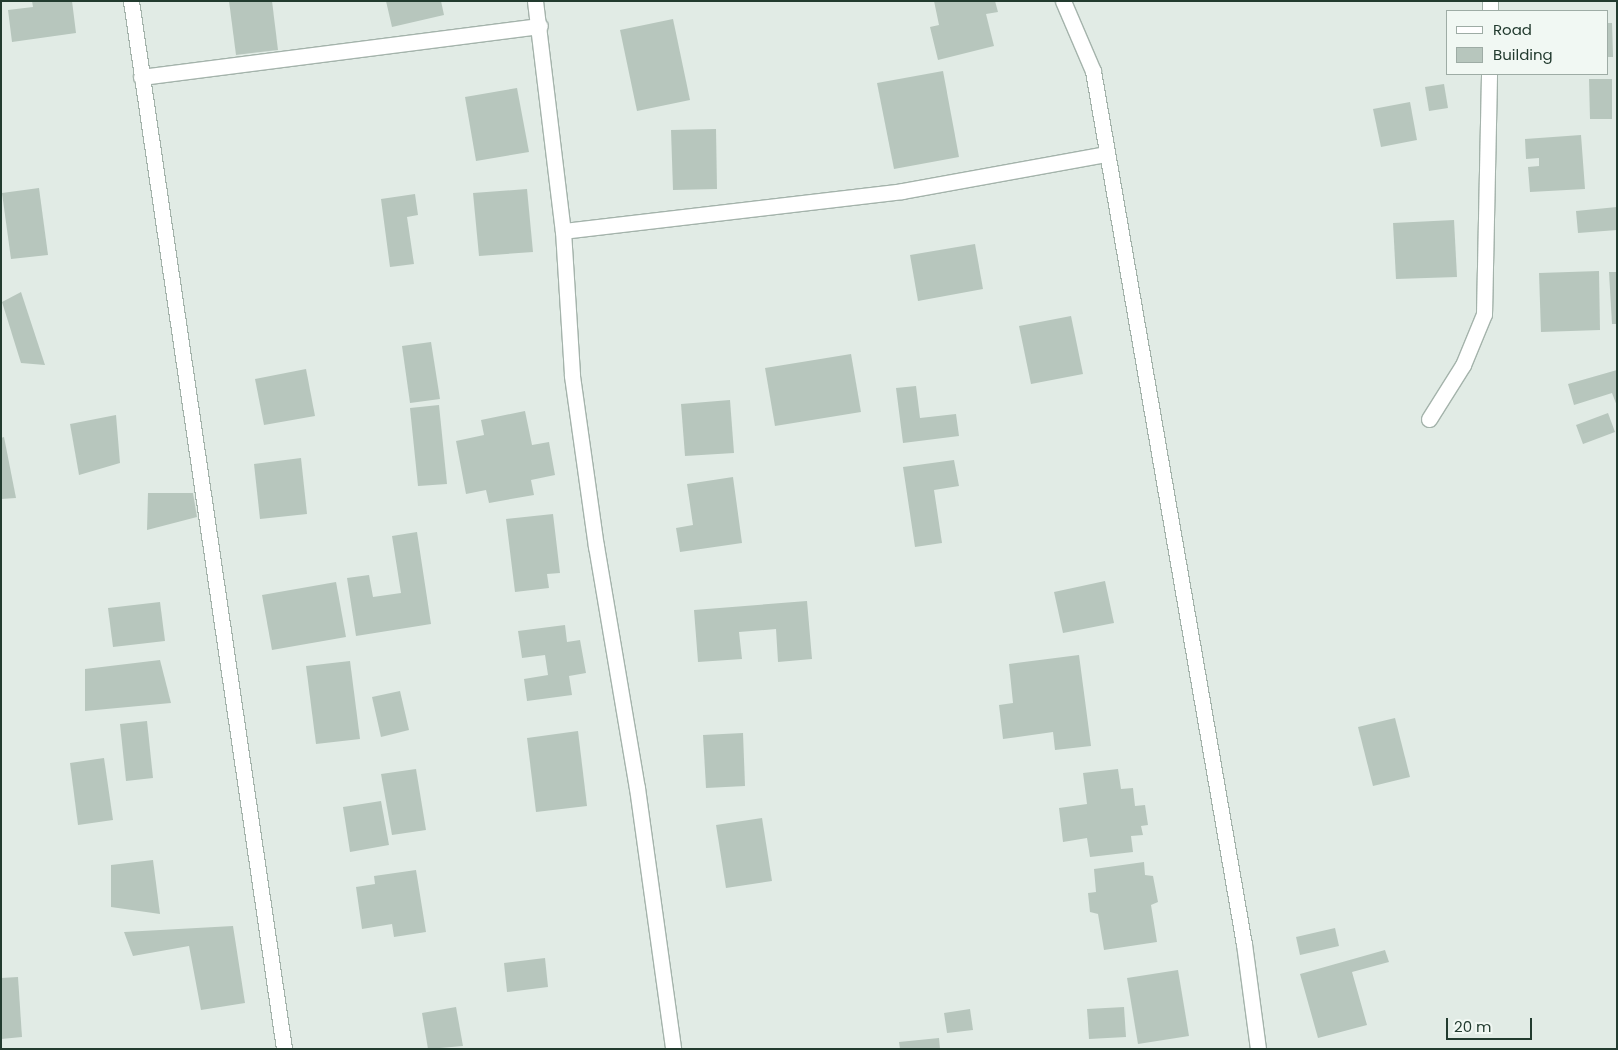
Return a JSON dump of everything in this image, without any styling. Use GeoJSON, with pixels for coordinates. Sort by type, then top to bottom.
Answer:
{"type":"FeatureCollection","features":[{"type":"Feature","properties":{"kind":"street"},"geometry":{"type":"LineString","coordinates":[[131,1],[284,1049]]}},
{"type":"Feature","properties":{"kind":"street"},"geometry":{"type":"LineString","coordinates":[[535,1],[540,26],[563,231],[572,376],[596,546],[637,788],[673,1049]]}},
{"type":"Feature","properties":{"kind":"street"},"geometry":{"type":"LineString","coordinates":[[1063,1],[1093,71],[1105,154],[1244,944],[1258,1049]]}},
{"type":"Feature","properties":{"kind":"street"},"geometry":{"type":"LineString","coordinates":[[141,77],[540,26]]}},
{"type":"Feature","properties":{"kind":"street"},"geometry":{"type":"LineString","coordinates":[[1429,418],[1463,364],[1484,314],[1490,75]]}},
{"type":"Feature","properties":{"kind":"street"},"geometry":{"type":"LineString","coordinates":[[563,231],[902,191],[1105,154]]}},
{"type":"Feature","properties":{"kind":"building"},"geometry":{"type":"Polygon","coordinates":[[[32,1],[72,1],[76,33],[12,42],[8,10],[33,7],[32,1]]]}},
{"type":"Feature","properties":{"kind":"building"},"geometry":{"type":"Polygon","coordinates":[[[229,1],[272,1],[278,50],[236,55],[229,1]]]}},
{"type":"Feature","properties":{"kind":"building"},"geometry":{"type":"Polygon","coordinates":[[[386,1],[441,1],[444,15],[392,27],[386,1]]]}},
{"type":"Feature","properties":{"kind":"building"},"geometry":{"type":"Polygon","coordinates":[[[934,1],[995,1],[998,12],[986,14],[994,46],[938,60],[930,27],[939,25],[934,1]]]}},
{"type":"Feature","properties":{"kind":"building"},"geometry":{"type":"Polygon","coordinates":[[[673,19],[690,100],[637,111],[620,30],[673,19]]]}},
{"type":"Feature","properties":{"kind":"building"},"geometry":{"type":"Polygon","coordinates":[[[1608,23],[1612,23],[1613,57],[1608,57],[1608,23]]]}},
{"type":"Feature","properties":{"kind":"building"},"geometry":{"type":"Polygon","coordinates":[[[943,71],[959,157],[894,169],[877,83],[943,71]]]}},
{"type":"Feature","properties":{"kind":"building"},"geometry":{"type":"Polygon","coordinates":[[[1589,79],[1612,79],[1612,119],[1590,119],[1589,79]]]}},
{"type":"Feature","properties":{"kind":"building"},"geometry":{"type":"Polygon","coordinates":[[[1444,84],[1448,108],[1429,111],[1425,87],[1444,84]]]}},
{"type":"Feature","properties":{"kind":"building"},"geometry":{"type":"Polygon","coordinates":[[[517,88],[529,152],[476,161],[465,97],[517,88]]]}},
{"type":"Feature","properties":{"kind":"building"},"geometry":{"type":"Polygon","coordinates":[[[1410,102],[1417,140],[1381,147],[1373,109],[1410,102]]]}},
{"type":"Feature","properties":{"kind":"building"},"geometry":{"type":"Polygon","coordinates":[[[716,129],[717,189],[673,190],[671,130],[716,129]]]}},
{"type":"Feature","properties":{"kind":"building"},"geometry":{"type":"Polygon","coordinates":[[[1581,135],[1585,189],[1530,192],[1528,167],[1539,166],[1539,158],[1526,159],[1525,139],[1581,135]]]}},
{"type":"Feature","properties":{"kind":"building"},"geometry":{"type":"Polygon","coordinates":[[[39,188],[48,255],[11,259],[2,193],[39,188]]]}},
{"type":"Feature","properties":{"kind":"building"},"geometry":{"type":"Polygon","coordinates":[[[527,189],[533,252],[479,256],[473,193],[527,189]]]}},
{"type":"Feature","properties":{"kind":"building"},"geometry":{"type":"Polygon","coordinates":[[[415,194],[418,215],[407,217],[414,264],[390,267],[381,199],[415,194]]]}},
{"type":"Feature","properties":{"kind":"building"},"geometry":{"type":"Polygon","coordinates":[[[1617,207],[1617,230],[1578,233],[1576,211],[1617,207]]]}},
{"type":"Feature","properties":{"kind":"building"},"geometry":{"type":"Polygon","coordinates":[[[1454,220],[1457,277],[1396,279],[1393,223],[1454,220]]]}},
{"type":"Feature","properties":{"kind":"building"},"geometry":{"type":"Polygon","coordinates":[[[975,244],[983,289],[918,301],[910,255],[975,244]]]}},
{"type":"Feature","properties":{"kind":"building"},"geometry":{"type":"Polygon","coordinates":[[[1599,271],[1600,330],[1541,332],[1539,273],[1599,271]]]}},
{"type":"Feature","properties":{"kind":"building"},"geometry":{"type":"Polygon","coordinates":[[[1609,272],[1617,272],[1617,324],[1612,324],[1609,272]]]}},
{"type":"Feature","properties":{"kind":"building"},"geometry":{"type":"Polygon","coordinates":[[[21,292],[45,365],[21,363],[2,302],[21,292]]]}},
{"type":"Feature","properties":{"kind":"building"},"geometry":{"type":"Polygon","coordinates":[[[1071,316],[1083,374],[1031,384],[1019,326],[1071,316]]]}},
{"type":"Feature","properties":{"kind":"building"},"geometry":{"type":"Polygon","coordinates":[[[431,342],[440,399],[410,403],[402,346],[431,342]]]}},
{"type":"Feature","properties":{"kind":"building"},"geometry":{"type":"Polygon","coordinates":[[[851,354],[861,412],[775,426],[765,368],[851,354]]]}},
{"type":"Feature","properties":{"kind":"building"},"geometry":{"type":"Polygon","coordinates":[[[306,369],[315,416],[264,425],[255,379],[306,369]]]}},
{"type":"Feature","properties":{"kind":"building"},"geometry":{"type":"Polygon","coordinates":[[[1617,370],[1617,406],[1612,393],[1574,405],[1568,384],[1617,370]]]}},
{"type":"Feature","properties":{"kind":"building"},"geometry":{"type":"Polygon","coordinates":[[[916,386],[920,418],[956,414],[959,436],[903,443],[896,388],[916,386]]]}},
{"type":"Feature","properties":{"kind":"building"},"geometry":{"type":"Polygon","coordinates":[[[730,400],[734,453],[685,456],[681,404],[730,400]]]}},
{"type":"Feature","properties":{"kind":"building"},"geometry":{"type":"Polygon","coordinates":[[[439,405],[447,484],[418,486],[410,408],[439,405]]]}},
{"type":"Feature","properties":{"kind":"building"},"geometry":{"type":"Polygon","coordinates":[[[525,411],[532,445],[549,442],[555,475],[531,480],[534,495],[489,503],[486,490],[466,494],[456,441],[484,435],[481,420],[525,411]]]}},
{"type":"Feature","properties":{"kind":"building"},"geometry":{"type":"Polygon","coordinates":[[[1608,413],[1615,432],[1583,444],[1576,425],[1608,413]]]}},
{"type":"Feature","properties":{"kind":"building"},"geometry":{"type":"Polygon","coordinates":[[[116,415],[120,463],[79,475],[70,424],[116,415]]]}},
{"type":"Feature","properties":{"kind":"building"},"geometry":{"type":"Polygon","coordinates":[[[4,437],[16,498],[1,499],[1,438],[4,437]]]}},
{"type":"Feature","properties":{"kind":"building"},"geometry":{"type":"Polygon","coordinates":[[[301,458],[307,514],[260,519],[254,464],[301,458]]]}},
{"type":"Feature","properties":{"kind":"building"},"geometry":{"type":"Polygon","coordinates":[[[954,460],[959,486],[934,490],[942,543],[915,547],[903,467],[954,460]]]}},
{"type":"Feature","properties":{"kind":"building"},"geometry":{"type":"Polygon","coordinates":[[[733,477],[742,543],[680,552],[676,528],[693,525],[687,484],[733,477]]]}},
{"type":"Feature","properties":{"kind":"building"},"geometry":{"type":"Polygon","coordinates":[[[148,493],[193,493],[197,517],[147,530],[148,493]]]}},
{"type":"Feature","properties":{"kind":"building"},"geometry":{"type":"Polygon","coordinates":[[[553,514],[560,573],[547,574],[549,588],[515,592],[506,519],[553,514]]]}},
{"type":"Feature","properties":{"kind":"building"},"geometry":{"type":"Polygon","coordinates":[[[417,532],[431,624],[356,636],[347,578],[369,575],[373,597],[401,593],[392,536],[417,532]]]}},
{"type":"Feature","properties":{"kind":"building"},"geometry":{"type":"Polygon","coordinates":[[[1105,581],[1114,623],[1063,633],[1054,592],[1105,581]]]}},
{"type":"Feature","properties":{"kind":"building"},"geometry":{"type":"Polygon","coordinates":[[[336,582],[346,637],[272,650],[262,595],[336,582]]]}},
{"type":"Feature","properties":{"kind":"building"},"geometry":{"type":"Polygon","coordinates":[[[807,601],[812,659],[778,662],[776,629],[739,632],[742,659],[698,662],[694,610],[807,601]]]}},
{"type":"Feature","properties":{"kind":"building"},"geometry":{"type":"Polygon","coordinates":[[[160,602],[165,641],[113,647],[108,608],[160,602]]]}},
{"type":"Feature","properties":{"kind":"building"},"geometry":{"type":"Polygon","coordinates":[[[565,625],[567,642],[580,640],[586,673],[569,676],[572,695],[527,701],[524,679],[548,675],[545,655],[522,658],[518,631],[565,625]]]}},
{"type":"Feature","properties":{"kind":"building"},"geometry":{"type":"Polygon","coordinates":[[[1079,655],[1091,746],[1055,750],[1053,732],[1003,739],[999,705],[1013,703],[1009,664],[1079,655]]]}},
{"type":"Feature","properties":{"kind":"building"},"geometry":{"type":"Polygon","coordinates":[[[160,660],[171,703],[85,711],[85,669],[160,660]]]}},
{"type":"Feature","properties":{"kind":"building"},"geometry":{"type":"Polygon","coordinates":[[[350,661],[360,739],[316,744],[306,666],[350,661]]]}},
{"type":"Feature","properties":{"kind":"building"},"geometry":{"type":"Polygon","coordinates":[[[400,691],[409,730],[381,737],[372,697],[400,691]]]}},
{"type":"Feature","properties":{"kind":"building"},"geometry":{"type":"Polygon","coordinates":[[[1395,718],[1410,777],[1373,786],[1358,727],[1395,718]]]}},
{"type":"Feature","properties":{"kind":"building"},"geometry":{"type":"Polygon","coordinates":[[[147,721],[153,778],[126,781],[120,724],[147,721]]]}},
{"type":"Feature","properties":{"kind":"building"},"geometry":{"type":"Polygon","coordinates":[[[578,731],[587,806],[536,812],[527,738],[578,731]]]}},
{"type":"Feature","properties":{"kind":"building"},"geometry":{"type":"Polygon","coordinates":[[[743,733],[745,786],[706,788],[703,735],[743,733]]]}},
{"type":"Feature","properties":{"kind":"building"},"geometry":{"type":"Polygon","coordinates":[[[104,758],[113,820],[78,825],[70,763],[104,758]]]}},
{"type":"Feature","properties":{"kind":"building"},"geometry":{"type":"Polygon","coordinates":[[[416,769],[426,830],[392,835],[381,774],[416,769]]]}},
{"type":"Feature","properties":{"kind":"building"},"geometry":{"type":"Polygon","coordinates":[[[1118,769],[1121,789],[1133,788],[1135,806],[1145,805],[1148,825],[1141,826],[1143,835],[1131,836],[1133,852],[1090,857],[1087,838],[1063,842],[1059,808],[1087,804],[1083,773],[1118,769]]]}},
{"type":"Feature","properties":{"kind":"building"},"geometry":{"type":"Polygon","coordinates":[[[381,801],[389,845],[350,852],[343,807],[381,801]]]}},
{"type":"Feature","properties":{"kind":"building"},"geometry":{"type":"Polygon","coordinates":[[[762,818],[772,881],[726,888],[716,825],[762,818]]]}},
{"type":"Feature","properties":{"kind":"building"},"geometry":{"type":"Polygon","coordinates":[[[153,860],[160,914],[111,907],[111,865],[153,860]]]}},
{"type":"Feature","properties":{"kind":"building"},"geometry":{"type":"Polygon","coordinates":[[[1144,862],[1145,875],[1153,876],[1158,902],[1151,905],[1157,942],[1104,950],[1098,914],[1090,912],[1088,893],[1096,892],[1094,869],[1144,862]]]}},
{"type":"Feature","properties":{"kind":"building"},"geometry":{"type":"Polygon","coordinates":[[[416,870],[426,932],[394,937],[392,924],[362,929],[356,887],[375,884],[374,876],[416,870]]]}},
{"type":"Feature","properties":{"kind":"building"},"geometry":{"type":"Polygon","coordinates":[[[233,926],[245,1003],[201,1010],[189,946],[133,956],[124,932],[233,926]]]}},
{"type":"Feature","properties":{"kind":"building"},"geometry":{"type":"Polygon","coordinates":[[[1335,928],[1339,946],[1300,955],[1296,937],[1335,928]]]}},
{"type":"Feature","properties":{"kind":"building"},"geometry":{"type":"Polygon","coordinates":[[[1385,950],[1389,962],[1352,972],[1367,1025],[1318,1038],[1300,974],[1385,950]]]}},
{"type":"Feature","properties":{"kind":"building"},"geometry":{"type":"Polygon","coordinates":[[[545,958],[548,987],[507,992],[504,963],[545,958]]]}},
{"type":"Feature","properties":{"kind":"building"},"geometry":{"type":"Polygon","coordinates":[[[1178,970],[1189,1036],[1138,1044],[1127,978],[1178,970]]]}},
{"type":"Feature","properties":{"kind":"building"},"geometry":{"type":"Polygon","coordinates":[[[18,977],[22,1037],[1,1039],[1,978],[18,977]]]}},
{"type":"Feature","properties":{"kind":"building"},"geometry":{"type":"Polygon","coordinates":[[[456,1007],[463,1046],[428,1049],[422,1013],[456,1007]]]}},
{"type":"Feature","properties":{"kind":"building"},"geometry":{"type":"Polygon","coordinates":[[[1124,1007],[1126,1037],[1089,1039],[1087,1009],[1124,1007]]]}},
{"type":"Feature","properties":{"kind":"building"},"geometry":{"type":"Polygon","coordinates":[[[970,1009],[973,1030],[947,1033],[944,1013],[970,1009]]]}},
{"type":"Feature","properties":{"kind":"building"},"geometry":{"type":"Polygon","coordinates":[[[939,1038],[940,1049],[900,1049],[899,1042],[939,1038]]]}}]}
